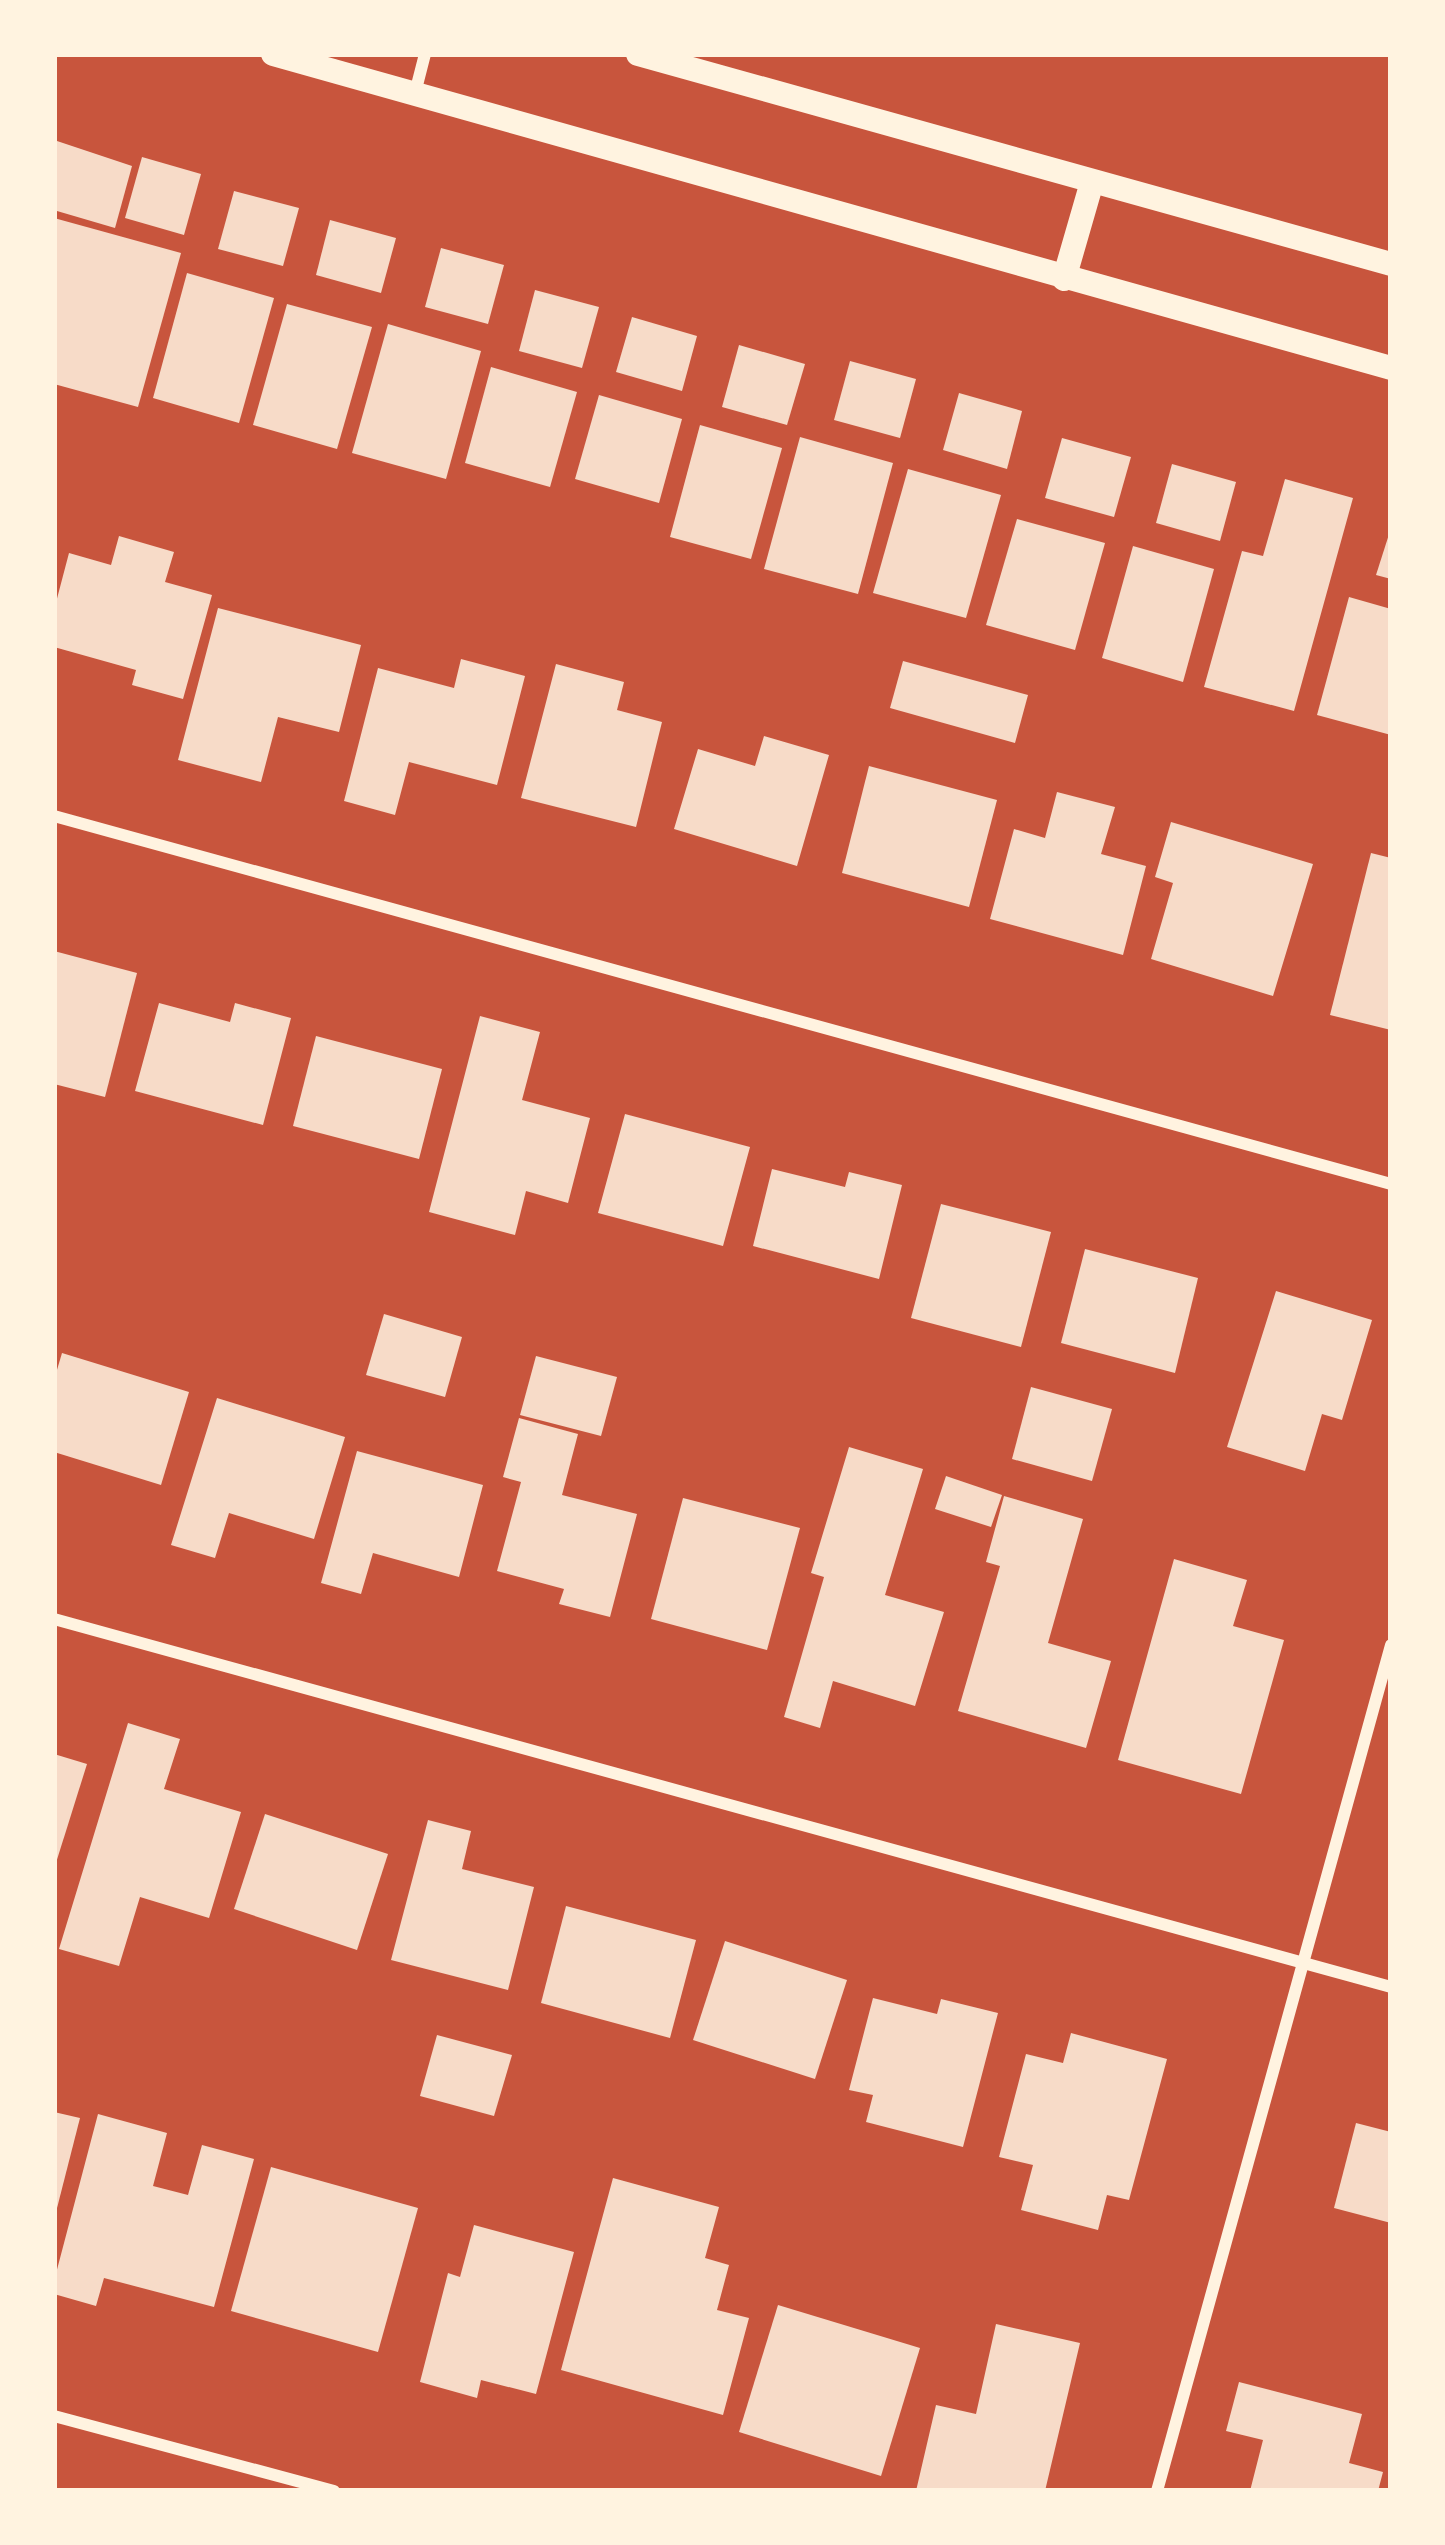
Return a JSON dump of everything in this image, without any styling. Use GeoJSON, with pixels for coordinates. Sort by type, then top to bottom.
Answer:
{"type":"FeatureCollection","features":[{"type":"Feature","properties":{"kind":"main road"},"geometry":{"type":"LineString","coordinates":[[273,54],[1391,368]]}},
{"type":"Feature","properties":{"kind":"main road"},"geometry":{"type":"LineString","coordinates":[[638,54],[1391,264]]}},
{"type":"Feature","properties":{"kind":"main road"},"geometry":{"type":"LineString","coordinates":[[1064,279],[1092,182]]}},
{"type":"Feature","properties":{"kind":"street"},"geometry":{"type":"LineString","coordinates":[[415,93],[425,54]]}},
{"type":"Feature","properties":{"kind":"street"},"geometry":{"type":"LineString","coordinates":[[54,816],[1391,1184]]}},
{"type":"Feature","properties":{"kind":"street"},"geometry":{"type":"LineString","coordinates":[[54,1619],[1391,1987]]}},
{"type":"Feature","properties":{"kind":"street"},"geometry":{"type":"LineString","coordinates":[[1157,2491],[1391,1645]]}},
{"type":"Feature","properties":{"kind":"street"},"geometry":{"type":"LineString","coordinates":[[54,2416],[334,2491]]}},
{"type":"Feature","properties":{"kind":"building"},"geometry":{"type":"Polygon","coordinates":[[[54,140],[132,166],[115,228],[57,211],[54,140]]]}},
{"type":"Feature","properties":{"kind":"building"},"geometry":{"type":"Polygon","coordinates":[[[142,157],[201,174],[184,235],[125,218],[142,157]]]}},
{"type":"Feature","properties":{"kind":"building"},"geometry":{"type":"Polygon","coordinates":[[[234,191],[299,208],[283,266],[218,249],[234,191]]]}},
{"type":"Feature","properties":{"kind":"building"},"geometry":{"type":"Polygon","coordinates":[[[54,218],[181,253],[138,407],[54,384],[54,218]]]}},
{"type":"Feature","properties":{"kind":"building"},"geometry":{"type":"Polygon","coordinates":[[[330,220],[396,238],[381,293],[316,275],[330,220]]]}},
{"type":"Feature","properties":{"kind":"building"},"geometry":{"type":"Polygon","coordinates":[[[441,248],[504,265],[488,324],[425,307],[441,248]]]}},
{"type":"Feature","properties":{"kind":"building"},"geometry":{"type":"Polygon","coordinates":[[[187,273],[274,298],[239,423],[153,398],[187,273]]]}},
{"type":"Feature","properties":{"kind":"building"},"geometry":{"type":"Polygon","coordinates":[[[535,290],[599,307],[582,368],[519,351],[535,290]]]}},
{"type":"Feature","properties":{"kind":"building"},"geometry":{"type":"Polygon","coordinates":[[[287,304],[372,327],[337,449],[253,425],[287,304]]]}},
{"type":"Feature","properties":{"kind":"building"},"geometry":{"type":"Polygon","coordinates":[[[632,317],[697,336],[682,391],[616,372],[632,317]]]}},
{"type":"Feature","properties":{"kind":"building"},"geometry":{"type":"Polygon","coordinates":[[[388,324],[481,351],[446,479],[352,453],[388,324]]]}},
{"type":"Feature","properties":{"kind":"building"},"geometry":{"type":"Polygon","coordinates":[[[739,345],[805,364],[787,425],[722,407],[739,345]]]}},
{"type":"Feature","properties":{"kind":"building"},"geometry":{"type":"Polygon","coordinates":[[[850,361],[916,379],[900,438],[834,420],[850,361]]]}},
{"type":"Feature","properties":{"kind":"building"},"geometry":{"type":"Polygon","coordinates":[[[491,367],[577,392],[550,487],[465,463],[491,367]]]}},
{"type":"Feature","properties":{"kind":"building"},"geometry":{"type":"Polygon","coordinates":[[[959,393],[1022,411],[1007,469],[943,450],[959,393]]]}},
{"type":"Feature","properties":{"kind":"building"},"geometry":{"type":"Polygon","coordinates":[[[599,395],[682,419],[659,503],[575,479],[599,395]]]}},
{"type":"Feature","properties":{"kind":"building"},"geometry":{"type":"Polygon","coordinates":[[[700,425],[782,448],[751,559],[670,537],[700,425]]]}},
{"type":"Feature","properties":{"kind":"building"},"geometry":{"type":"Polygon","coordinates":[[[800,437],[893,463],[858,594],[764,569],[800,437]]]}},
{"type":"Feature","properties":{"kind":"building"},"geometry":{"type":"Polygon","coordinates":[[[1062,438],[1131,457],[1114,517],[1045,498],[1062,438]]]}},
{"type":"Feature","properties":{"kind":"building"},"geometry":{"type":"Polygon","coordinates":[[[1172,464],[1236,482],[1220,541],[1156,523],[1172,464]]]}},
{"type":"Feature","properties":{"kind":"building"},"geometry":{"type":"Polygon","coordinates":[[[908,469],[1001,495],[966,618],[873,593],[908,469]]]}},
{"type":"Feature","properties":{"kind":"building"},"geometry":{"type":"Polygon","coordinates":[[[1285,479],[1353,498],[1294,711],[1204,687],[1242,551],[1263,556],[1285,479]]]}},
{"type":"Feature","properties":{"kind":"building"},"geometry":{"type":"Polygon","coordinates":[[[1017,519],[1105,543],[1075,650],[986,625],[1017,519]]]}},
{"type":"Feature","properties":{"kind":"building"},"geometry":{"type":"Polygon","coordinates":[[[1391,528],[1391,579],[1376,575],[1391,528]]]}},
{"type":"Feature","properties":{"kind":"building"},"geometry":{"type":"Polygon","coordinates":[[[119,536],[174,552],[165,582],[212,595],[183,699],[132,685],[136,670],[54,647],[54,610],[69,553],[111,565],[119,536]]]}},
{"type":"Feature","properties":{"kind":"building"},"geometry":{"type":"Polygon","coordinates":[[[1133,546],[1214,569],[1183,682],[1102,658],[1133,546]]]}},
{"type":"Feature","properties":{"kind":"building"},"geometry":{"type":"Polygon","coordinates":[[[1349,597],[1391,609],[1391,735],[1317,715],[1349,597]]]}},
{"type":"Feature","properties":{"kind":"building"},"geometry":{"type":"Polygon","coordinates":[[[218,608],[361,645],[339,732],[278,717],[261,782],[178,760],[218,608]]]}},
{"type":"Feature","properties":{"kind":"building"},"geometry":{"type":"Polygon","coordinates":[[[461,659],[525,676],[497,785],[409,762],[395,815],[344,801],[378,668],[454,688],[461,659]]]}},
{"type":"Feature","properties":{"kind":"building"},"geometry":{"type":"Polygon","coordinates":[[[903,661],[1028,695],[1015,743],[890,708],[903,661]]]}},
{"type":"Feature","properties":{"kind":"building"},"geometry":{"type":"Polygon","coordinates":[[[556,664],[624,682],[617,710],[662,722],[636,827],[521,798],[556,664]]]}},
{"type":"Feature","properties":{"kind":"building"},"geometry":{"type":"Polygon","coordinates":[[[764,736],[829,755],[797,866],[674,829],[698,749],[755,766],[764,736]]]}},
{"type":"Feature","properties":{"kind":"building"},"geometry":{"type":"Polygon","coordinates":[[[869,766],[997,800],[969,907],[842,873],[869,766]]]}},
{"type":"Feature","properties":{"kind":"building"},"geometry":{"type":"Polygon","coordinates":[[[1057,792],[1115,807],[1101,854],[1146,866],[1123,955],[990,919],[1014,829],[1045,838],[1057,792]]]}},
{"type":"Feature","properties":{"kind":"building"},"geometry":{"type":"Polygon","coordinates":[[[1171,822],[1313,864],[1273,996],[1151,959],[1173,883],[1155,877],[1171,822]]]}},
{"type":"Feature","properties":{"kind":"building"},"geometry":{"type":"Polygon","coordinates":[[[1371,853],[1391,858],[1391,1030],[1330,1015],[1371,853]]]}},
{"type":"Feature","properties":{"kind":"building"},"geometry":{"type":"Polygon","coordinates":[[[54,951],[137,973],[105,1097],[54,1084],[54,951]]]}},
{"type":"Feature","properties":{"kind":"building"},"geometry":{"type":"Polygon","coordinates":[[[159,1003],[230,1022],[235,1003],[291,1018],[263,1125],[135,1091],[159,1003]]]}},
{"type":"Feature","properties":{"kind":"building"},"geometry":{"type":"Polygon","coordinates":[[[480,1016],[540,1032],[522,1100],[590,1118],[568,1203],[526,1191],[515,1235],[429,1212],[480,1016]]]}},
{"type":"Feature","properties":{"kind":"building"},"geometry":{"type":"Polygon","coordinates":[[[316,1036],[442,1069],[419,1159],[293,1126],[316,1036]]]}},
{"type":"Feature","properties":{"kind":"building"},"geometry":{"type":"Polygon","coordinates":[[[625,1114],[750,1147],[723,1246],[598,1213],[625,1114]]]}},
{"type":"Feature","properties":{"kind":"building"},"geometry":{"type":"Polygon","coordinates":[[[772,1169],[845,1187],[849,1172],[902,1185],[879,1279],[753,1246],[772,1169]]]}},
{"type":"Feature","properties":{"kind":"building"},"geometry":{"type":"Polygon","coordinates":[[[941,1204],[1051,1232],[1021,1347],[911,1318],[941,1204]]]}},
{"type":"Feature","properties":{"kind":"building"},"geometry":{"type":"Polygon","coordinates":[[[1085,1249],[1198,1278],[1175,1373],[1061,1343],[1085,1249]]]}},
{"type":"Feature","properties":{"kind":"building"},"geometry":{"type":"Polygon","coordinates":[[[1276,1291],[1372,1320],[1342,1420],[1322,1414],[1305,1471],[1227,1447],[1276,1291]]]}},
{"type":"Feature","properties":{"kind":"building"},"geometry":{"type":"Polygon","coordinates":[[[384,1314],[462,1337],[445,1397],[366,1375],[384,1314]]]}},
{"type":"Feature","properties":{"kind":"building"},"geometry":{"type":"Polygon","coordinates":[[[62,1353],[189,1392],[161,1485],[54,1452],[54,1380],[62,1353]]]}},
{"type":"Feature","properties":{"kind":"building"},"geometry":{"type":"Polygon","coordinates":[[[536,1356],[617,1377],[601,1436],[520,1415],[536,1356]]]}},
{"type":"Feature","properties":{"kind":"building"},"geometry":{"type":"Polygon","coordinates":[[[1031,1387],[1112,1409],[1092,1481],[1012,1459],[1031,1387]]]}},
{"type":"Feature","properties":{"kind":"building"},"geometry":{"type":"Polygon","coordinates":[[[217,1398],[345,1437],[314,1539],[229,1513],[215,1558],[171,1545],[217,1398]]]}},
{"type":"Feature","properties":{"kind":"building"},"geometry":{"type":"Polygon","coordinates":[[[519,1418],[578,1434],[562,1495],[637,1514],[610,1617],[559,1604],[564,1589],[497,1571],[521,1482],[503,1477],[519,1418]]]}},
{"type":"Feature","properties":{"kind":"building"},"geometry":{"type":"Polygon","coordinates":[[[849,1447],[923,1469],[885,1595],[944,1612],[915,1706],[833,1681],[820,1728],[784,1717],[824,1577],[811,1573],[849,1447]]]}},
{"type":"Feature","properties":{"kind":"building"},"geometry":{"type":"Polygon","coordinates":[[[357,1451],[483,1485],[459,1577],[373,1553],[361,1594],[321,1583],[357,1451]]]}},
{"type":"Feature","properties":{"kind":"building"},"geometry":{"type":"Polygon","coordinates":[[[946,1476],[1002,1495],[991,1527],[935,1509],[946,1476]]]}},
{"type":"Feature","properties":{"kind":"building"},"geometry":{"type":"Polygon","coordinates":[[[1004,1496],[1083,1519],[1048,1643],[1111,1661],[1086,1748],[958,1711],[1000,1566],[986,1562],[1004,1496]]]}},
{"type":"Feature","properties":{"kind":"building"},"geometry":{"type":"Polygon","coordinates":[[[683,1498],[800,1528],[767,1650],[651,1619],[683,1498]]]}},
{"type":"Feature","properties":{"kind":"building"},"geometry":{"type":"Polygon","coordinates":[[[1174,1559],[1247,1580],[1233,1626],[1284,1640],[1241,1794],[1118,1760],[1174,1559]]]}},
{"type":"Feature","properties":{"kind":"building"},"geometry":{"type":"Polygon","coordinates":[[[128,1723],[180,1739],[164,1789],[241,1812],[209,1918],[140,1897],[119,1966],[59,1949],[128,1723]]]}},
{"type":"Feature","properties":{"kind":"building"},"geometry":{"type":"Polygon","coordinates":[[[54,1754],[87,1764],[55,1866],[54,1866],[54,1754]]]}},
{"type":"Feature","properties":{"kind":"building"},"geometry":{"type":"Polygon","coordinates":[[[265,1814],[388,1854],[357,1950],[234,1909],[265,1814]]]}},
{"type":"Feature","properties":{"kind":"building"},"geometry":{"type":"Polygon","coordinates":[[[428,1820],[471,1831],[462,1869],[534,1887],[508,1990],[391,1960],[428,1820]]]}},
{"type":"Feature","properties":{"kind":"building"},"geometry":{"type":"Polygon","coordinates":[[[566,1906],[696,1940],[670,2038],[541,2003],[566,1906]]]}},
{"type":"Feature","properties":{"kind":"building"},"geometry":{"type":"Polygon","coordinates":[[[725,1941],[847,1980],[815,2079],[693,2040],[725,1941]]]}},
{"type":"Feature","properties":{"kind":"building"},"geometry":{"type":"Polygon","coordinates":[[[873,1998],[937,2014],[941,1999],[998,2013],[963,2147],[866,2122],[873,2095],[849,2090],[873,1998]]]}},
{"type":"Feature","properties":{"kind":"building"},"geometry":{"type":"Polygon","coordinates":[[[1071,2033],[1167,2059],[1129,2200],[1107,2195],[1098,2230],[1021,2210],[1033,2165],[999,2157],[1026,2054],[1063,2063],[1071,2033]]]}},
{"type":"Feature","properties":{"kind":"building"},"geometry":{"type":"Polygon","coordinates":[[[437,2035],[512,2055],[494,2116],[420,2096],[437,2035]]]}},
{"type":"Feature","properties":{"kind":"building"},"geometry":{"type":"Polygon","coordinates":[[[54,2112],[80,2118],[56,2212],[54,2212],[54,2112]]]}},
{"type":"Feature","properties":{"kind":"building"},"geometry":{"type":"Polygon","coordinates":[[[98,2114],[167,2133],[153,2186],[188,2195],[202,2145],[254,2159],[214,2307],[104,2278],[96,2306],[54,2294],[98,2114]]]}},
{"type":"Feature","properties":{"kind":"building"},"geometry":{"type":"Polygon","coordinates":[[[1356,2123],[1391,2132],[1391,2223],[1334,2208],[1356,2123]]]}},
{"type":"Feature","properties":{"kind":"building"},"geometry":{"type":"Polygon","coordinates":[[[271,2167],[418,2208],[378,2352],[231,2311],[271,2167]]]}},
{"type":"Feature","properties":{"kind":"building"},"geometry":{"type":"Polygon","coordinates":[[[613,2178],[719,2207],[705,2258],[729,2265],[717,2310],[749,2318],[723,2415],[561,2370],[613,2178]]]}},
{"type":"Feature","properties":{"kind":"building"},"geometry":{"type":"Polygon","coordinates":[[[474,2225],[574,2252],[536,2394],[481,2380],[477,2398],[420,2382],[448,2273],[460,2277],[474,2225]]]}},
{"type":"Feature","properties":{"kind":"building"},"geometry":{"type":"Polygon","coordinates":[[[778,2305],[920,2348],[881,2476],[739,2432],[778,2305]]]}},
{"type":"Feature","properties":{"kind":"building"},"geometry":{"type":"Polygon","coordinates":[[[996,2324],[1080,2343],[1045,2491],[916,2491],[936,2405],[976,2414],[996,2324]]]}},
{"type":"Feature","properties":{"kind":"building"},"geometry":{"type":"Polygon","coordinates":[[[1239,2382],[1362,2414],[1349,2463],[1383,2472],[1378,2491],[1250,2491],[1263,2440],[1226,2431],[1239,2382]]]}}]}
